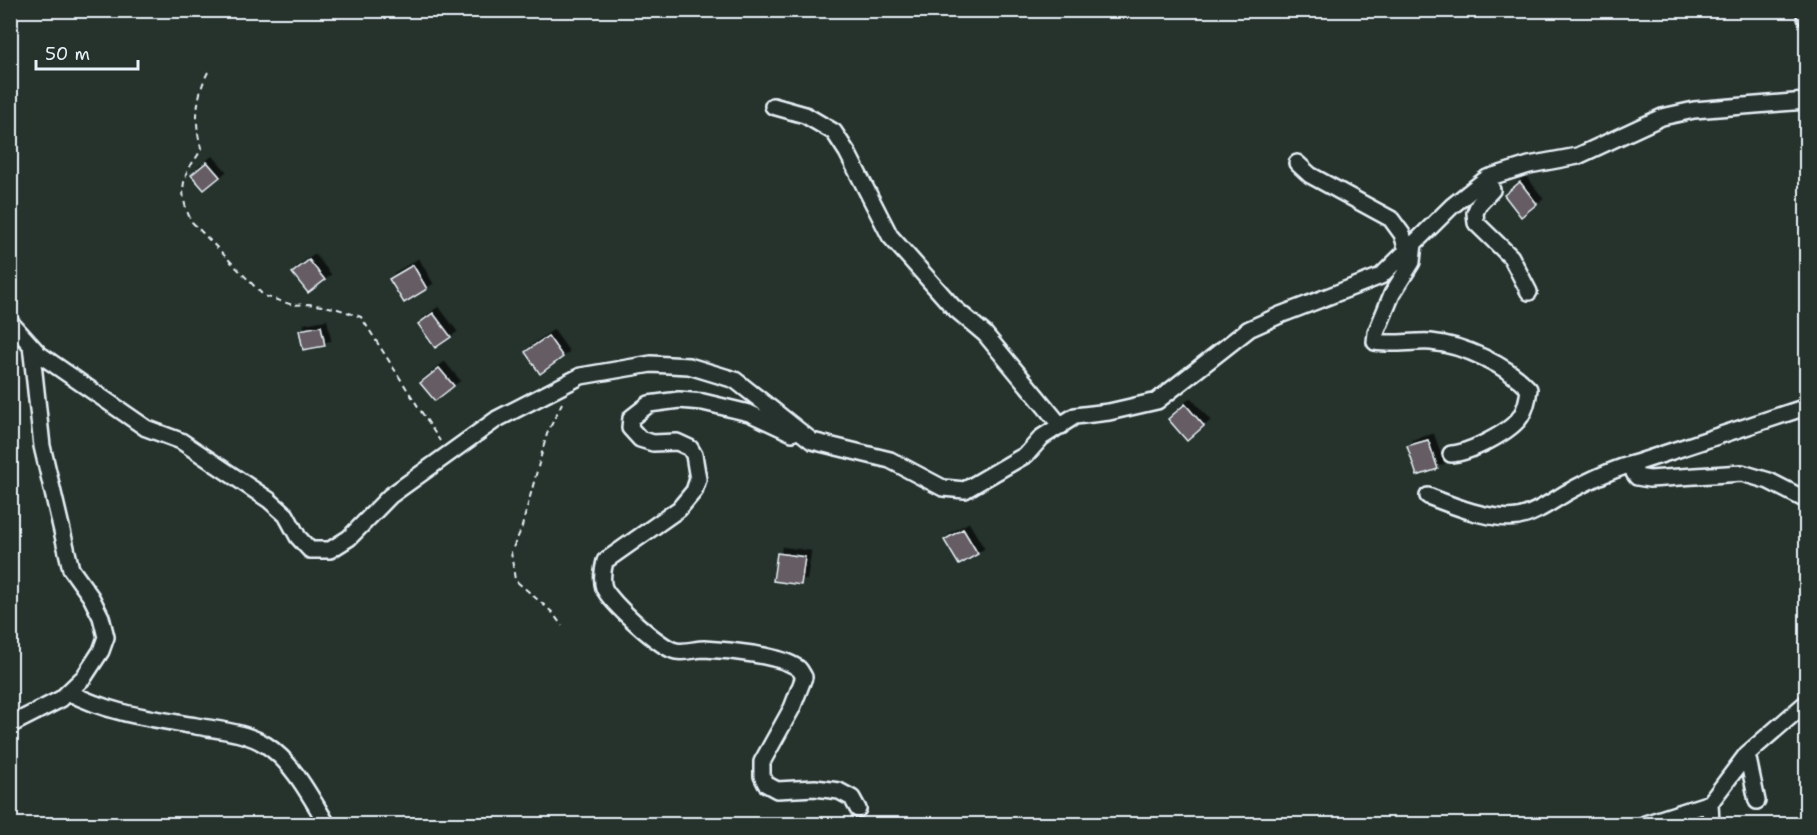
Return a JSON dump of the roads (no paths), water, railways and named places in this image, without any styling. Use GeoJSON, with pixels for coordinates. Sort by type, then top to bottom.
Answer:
{"type":"FeatureCollection","features":[{"type":"Feature","properties":{"kind":"street"},"geometry":{"type":"LineString","coordinates":[[1804,10],[1806,18]]}},
{"type":"Feature","properties":{"kind":"street"},"geometry":{"type":"LineString","coordinates":[[858,809],[852,798],[839,791],[816,788],[777,790],[766,784],[762,776],[762,762],[799,692],[804,677],[798,669],[768,657],[738,651],[702,649],[676,651],[655,641],[604,589],[602,572],[605,561],[679,509],[694,491],[698,479],[694,455],[690,448],[677,442],[653,442],[640,439],[630,428],[631,418],[649,404],[680,400],[703,402],[749,413],[812,441],[890,460],[943,488],[965,490],[1027,454],[1042,437],[1075,416],[1109,412],[1157,400],[1249,329],[1381,276],[1452,206],[1487,178],[1529,165],[1578,156],[1662,117],[1694,110],[1806,101]]}},
{"type":"Feature","properties":{"kind":"street"},"geometry":{"type":"LineString","coordinates":[[773,106],[805,115],[834,132],[847,152],[890,236],[953,307],[985,334],[1061,426]]}},
{"type":"Feature","properties":{"kind":"street"},"geometry":{"type":"LineString","coordinates":[[1297,163],[1310,175],[1391,219],[1411,246],[1412,262],[1392,294],[1376,333],[1375,342],[1398,344],[1431,342],[1471,351],[1522,380],[1529,389],[1521,417],[1511,426],[1465,452],[1451,454]]}},
{"type":"Feature","properties":{"kind":"street"},"geometry":{"type":"LineString","coordinates":[[1487,178],[1492,190],[1479,204],[1475,213],[1476,223],[1511,257],[1529,291]]}},
{"type":"Feature","properties":{"kind":"street"},"geometry":{"type":"LineString","coordinates":[[10,322],[39,354],[146,428],[181,441],[269,500],[286,515],[298,537],[310,550],[330,550],[349,538],[390,496],[497,418],[581,376],[651,364],[688,366],[735,380],[812,441]]}},
{"type":"Feature","properties":{"kind":"street"},"geometry":{"type":"LineString","coordinates":[[10,725],[61,699],[90,669],[106,637],[101,617],[91,597],[71,569],[42,446],[31,345]]}},
{"type":"Feature","properties":{"kind":"street"},"geometry":{"type":"LineString","coordinates":[[1428,496],[1461,509],[1485,515],[1518,517],[1541,508],[1613,469],[1806,407]]}},
{"type":"Feature","properties":{"kind":"street"},"geometry":{"type":"LineString","coordinates":[[1636,463],[1634,472],[1637,477],[1649,479],[1742,473],[1769,481],[1806,500]]}},
{"type":"Feature","properties":{"kind":"street"},"geometry":{"type":"LineString","coordinates":[[68,692],[92,704],[121,714],[235,732],[267,745],[294,770],[327,825]]}},
{"type":"Feature","properties":{"kind":"street"},"geometry":{"type":"LineString","coordinates":[[1645,825],[1710,803],[1747,754],[1806,703]]}},
{"type":"Feature","properties":{"kind":"street"},"geometry":{"type":"LineString","coordinates":[[1747,754],[1757,801]]}},
{"type":"Feature","properties":{"kind":"street"},"geometry":{"type":"LineString","coordinates":[[1710,803],[1711,825]]}}]}
